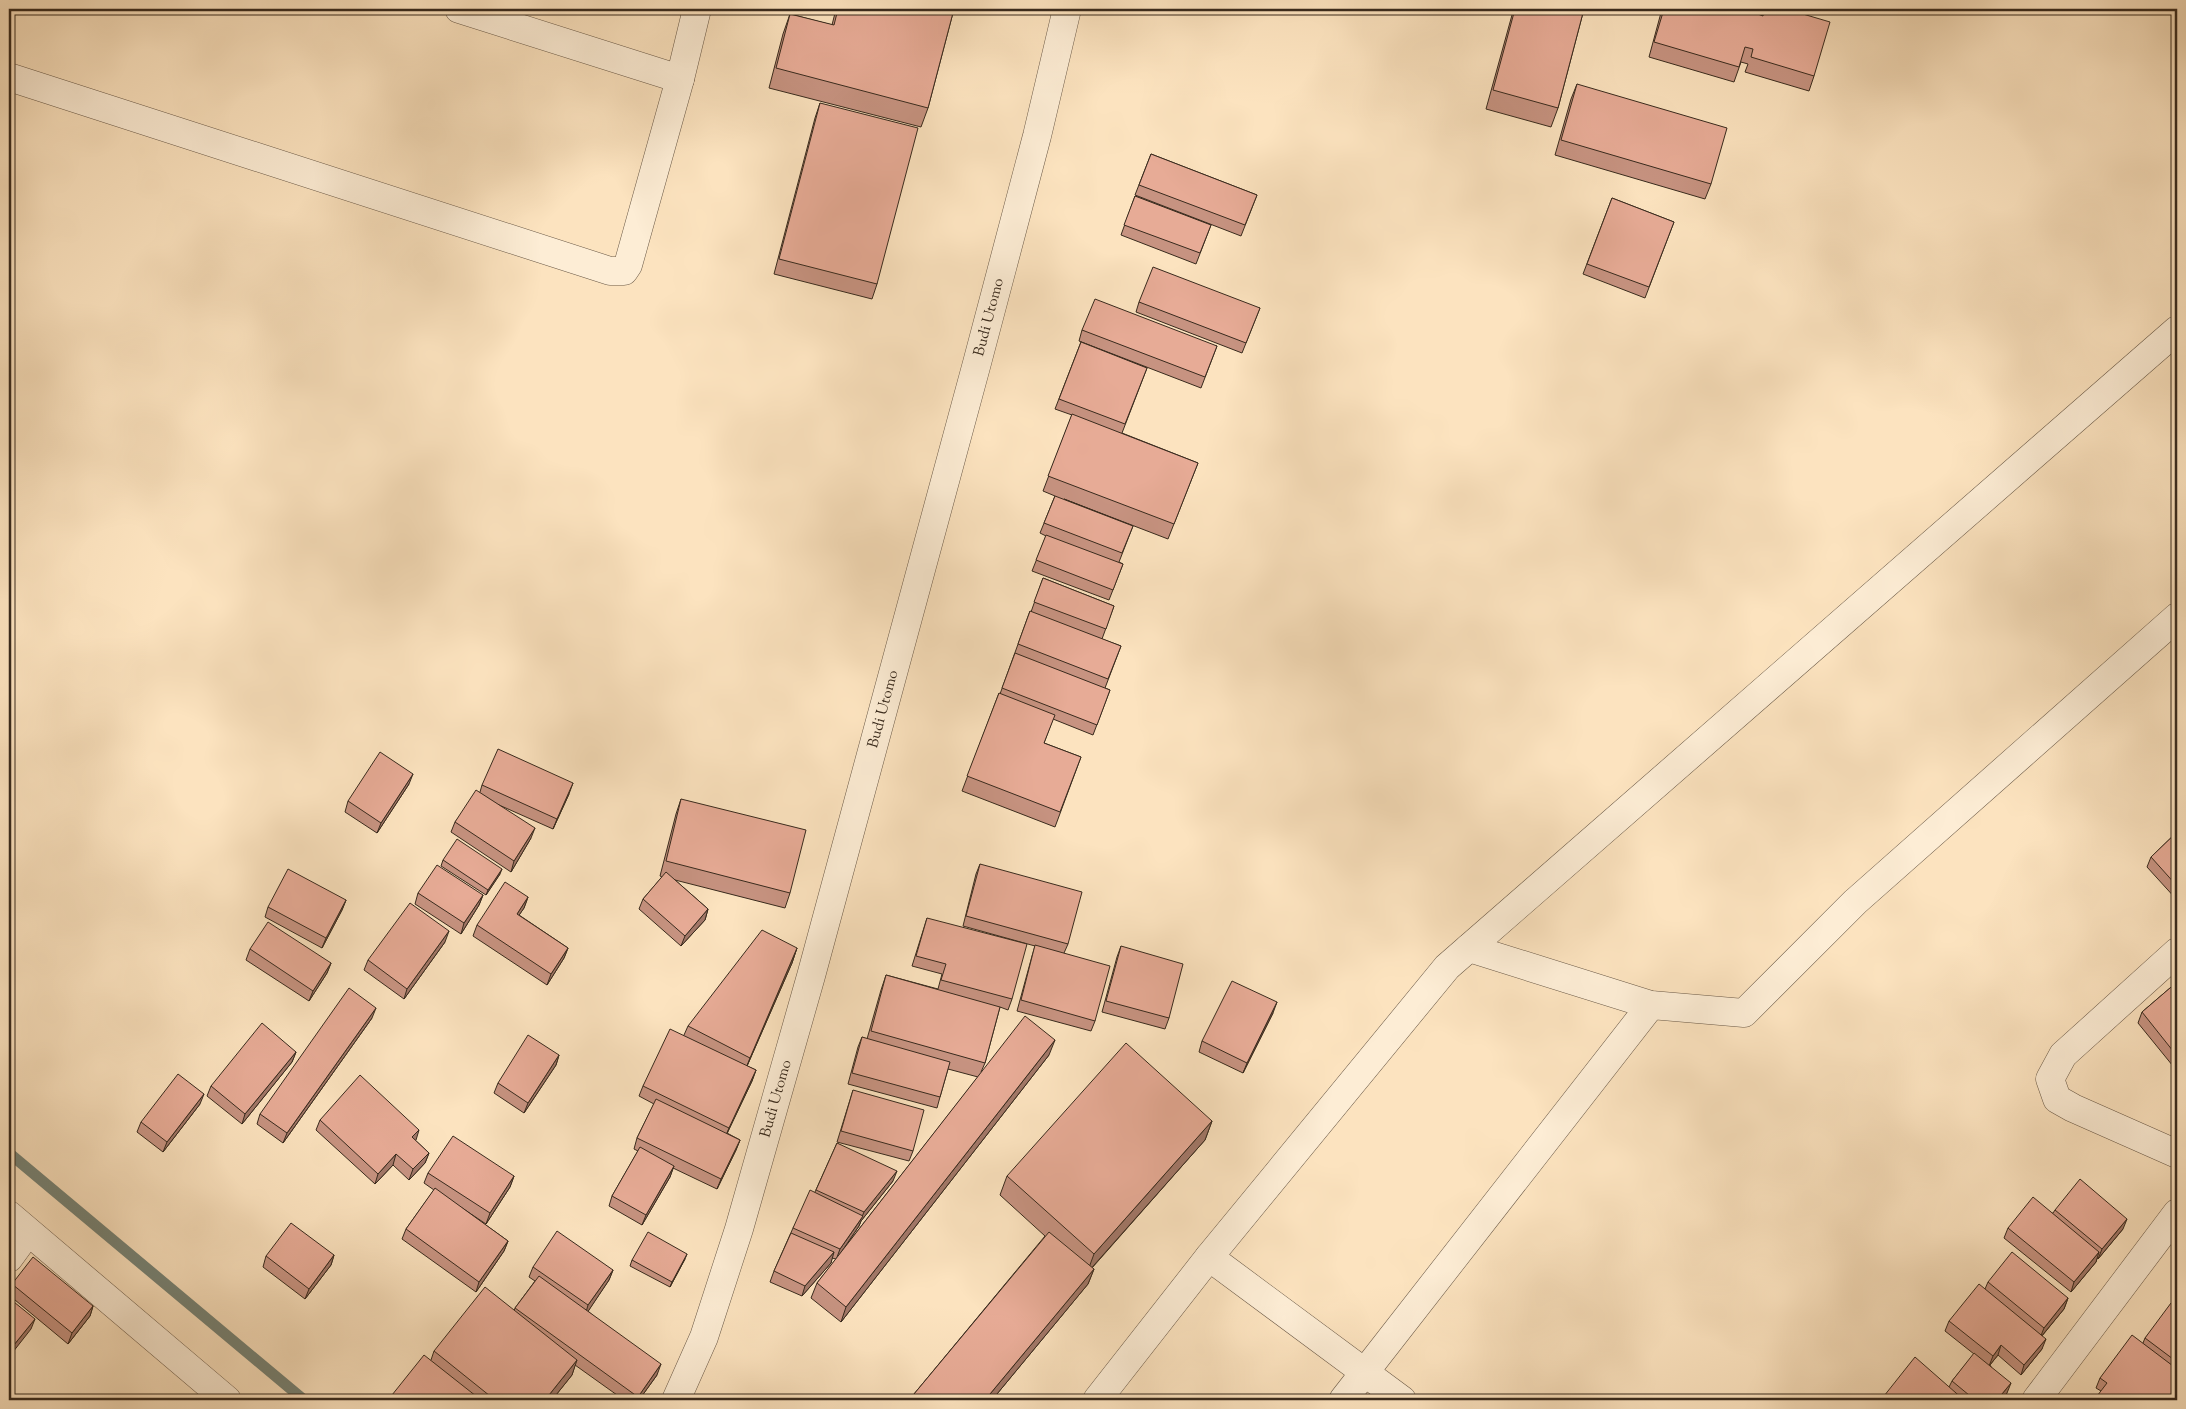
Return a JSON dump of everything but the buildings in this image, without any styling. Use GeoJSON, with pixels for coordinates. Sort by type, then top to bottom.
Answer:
{"type":"FeatureCollection","features":[{"type":"Feature","properties":{"kind":"street"},"geometry":{"type":"LineString","coordinates":[[459,9],[680,79]]}},
{"type":"Feature","properties":{"kind":"street"},"geometry":{"type":"LineString","coordinates":[[9,77],[610,271],[624,271],[628,265],[680,79],[697,9]]}},
{"type":"Feature","properties":{"kind":"street","name":"Budi Utomo"},"geometry":{"type":"LineString","coordinates":[[676,1400],[704,1337],[722,1283],[795,1033],[977,363],[1037,136],[1068,9]]}},
{"type":"Feature","properties":{"kind":"street"},"geometry":{"type":"LineString","coordinates":[[1097,1400],[1209,1257],[1448,967],[2177,330]]}},
{"type":"Feature","properties":{"kind":"street"},"geometry":{"type":"LineString","coordinates":[[1469,948],[1652,1005],[1744,1013],[1855,902],[2177,617]]}},
{"type":"Feature","properties":{"kind":"street"},"geometry":{"type":"LineString","coordinates":[[2177,952],[2063,1055],[2050,1079],[2057,1099],[2073,1108],[2177,1154]]}},
{"type":"Feature","properties":{"kind":"street"},"geometry":{"type":"LineString","coordinates":[[1343,1400],[1652,1005]]}},
{"type":"Feature","properties":{"kind":"street"},"geometry":{"type":"LineString","coordinates":[[2036,1400],[2177,1213]]}},
{"type":"Feature","properties":{"kind":"street"},"geometry":{"type":"LineString","coordinates":[[9,1258],[18,1224],[227,1400]]}},
{"type":"Feature","properties":{"kind":"street"},"geometry":{"type":"LineString","coordinates":[[1209,1257],[1402,1400]]}},
{"type":"Feature","properties":{"kind":"waterway"},"geometry":{"type":"LineString","coordinates":[[9,1153],[304,1400]]}}]}
